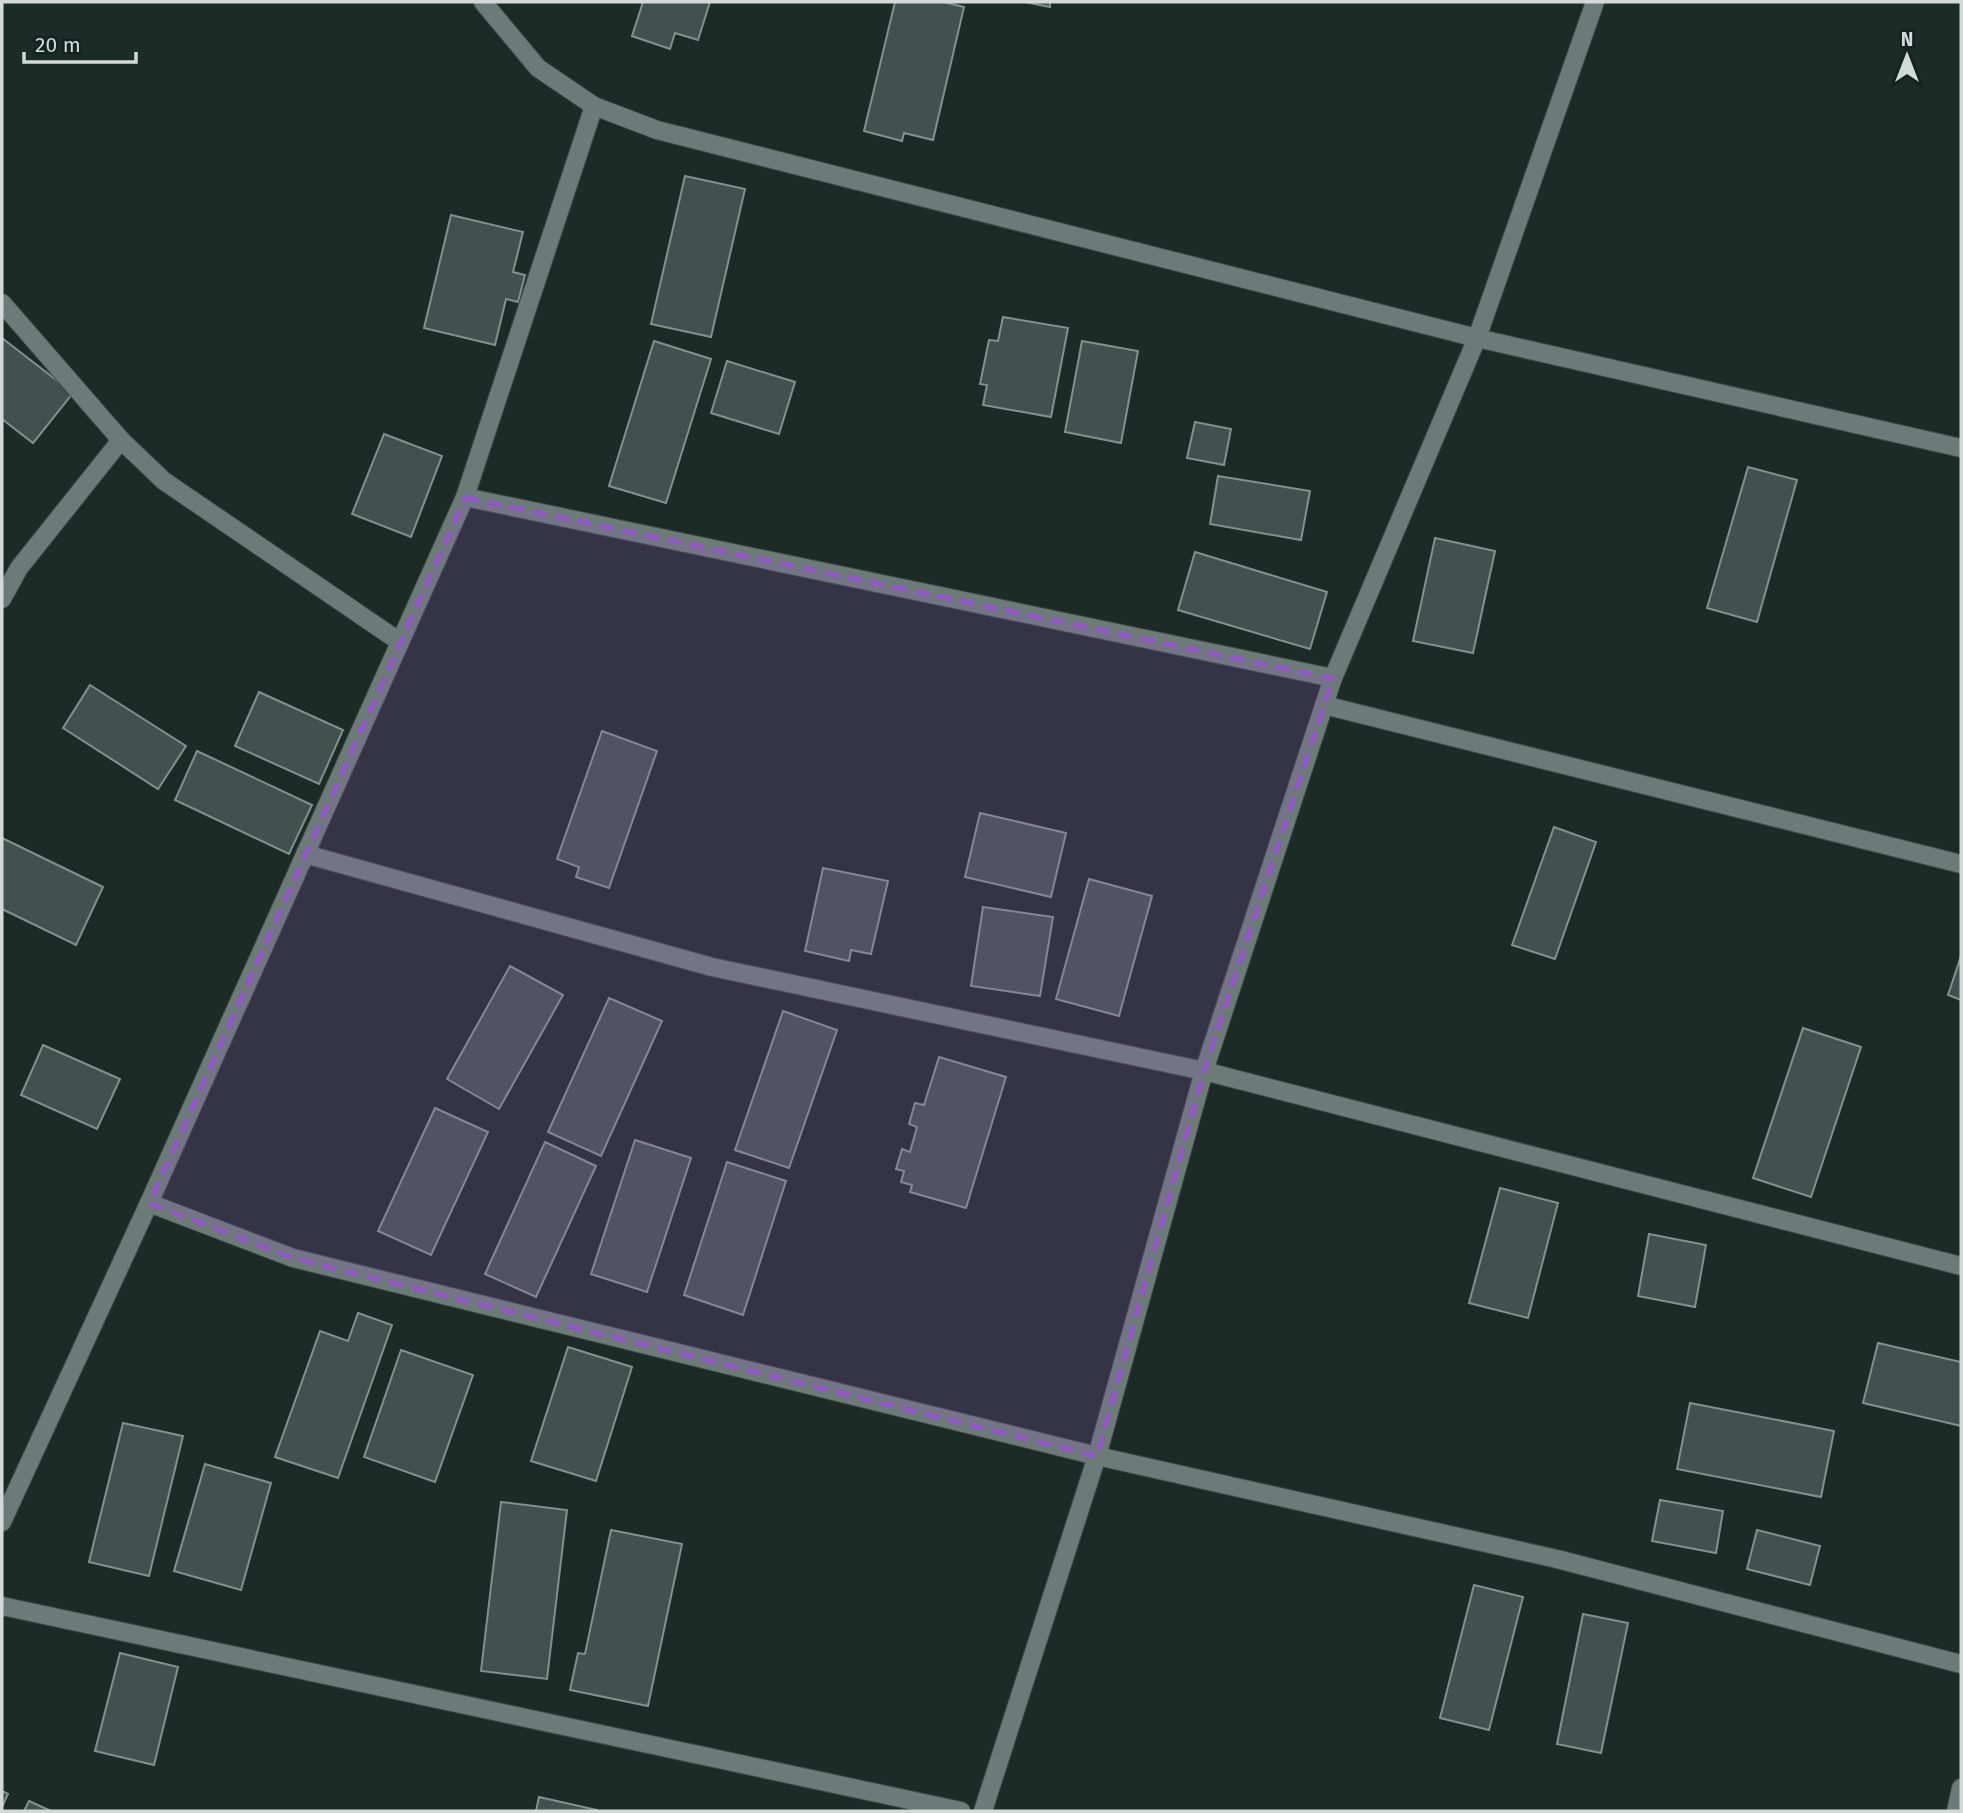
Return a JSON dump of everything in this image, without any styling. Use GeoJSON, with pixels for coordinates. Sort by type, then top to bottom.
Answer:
{"type":"FeatureCollection","features":[{"type":"Feature","properties":{"kind":"street"},"geometry":{"type":"LineString","coordinates":[[483,2],[538,68],[594,106],[657,130],[1477,338],[1961,448]]}},
{"type":"Feature","properties":{"kind":"street"},"geometry":{"type":"LineString","coordinates":[[983,1811],[1097,1456],[1204,1071],[1333,678],[1477,338],[1595,2]]}},
{"type":"Feature","properties":{"kind":"street"},"geometry":{"type":"LineString","coordinates":[[2,1522],[149,1203],[465,497],[594,106]]}},
{"type":"Feature","properties":{"kind":"street"},"geometry":{"type":"LineString","coordinates":[[2,303],[121,440],[164,481],[400,642]]}},
{"type":"Feature","properties":{"kind":"street"},"geometry":{"type":"LineString","coordinates":[[2,599],[19,568],[121,440]]}},
{"type":"Feature","properties":{"kind":"street"},"geometry":{"type":"LineString","coordinates":[[465,497],[1333,678]]}},
{"type":"Feature","properties":{"kind":"street"},"geometry":{"type":"LineString","coordinates":[[1324,705],[1961,864]]}},
{"type":"Feature","properties":{"kind":"street"},"geometry":{"type":"LineString","coordinates":[[305,854],[712,967],[1204,1071],[1961,1266]]}},
{"type":"Feature","properties":{"kind":"street"},"geometry":{"type":"LineString","coordinates":[[149,1203],[293,1258],[1097,1456],[1557,1559],[1961,1664]]}},
{"type":"Feature","properties":{"kind":"street"},"geometry":{"type":"LineString","coordinates":[[2,1606],[961,1811]]}},
{"type":"Feature","properties":{"kind":"street"},"geometry":{"type":"LineString","coordinates":[[1956,1811],[1961,1788]]}},
{"type":"Feature","properties":{"kind":"highlighted area"},"geometry":{"type":"Polygon","coordinates":[[[465,497],[1333,678],[1204,1071],[1097,1456],[293,1258],[149,1203],[465,497]]]}},
{"type":"Feature","properties":{"kind":"building"},"geometry":{"type":"Polygon","coordinates":[[[643,2],[710,2],[698,40],[675,33],[670,49],[632,36],[643,2]]]}},
{"type":"Feature","properties":{"kind":"building"},"geometry":{"type":"Polygon","coordinates":[[[895,2],[944,2],[964,7],[933,140],[904,133],[902,141],[864,131],[895,2]]]}},
{"type":"Feature","properties":{"kind":"building"},"geometry":{"type":"Polygon","coordinates":[[[1025,2],[1050,2],[1050,7],[1025,2]]]}},
{"type":"Feature","properties":{"kind":"building"},"geometry":{"type":"Polygon","coordinates":[[[685,176],[745,189],[711,337],[651,324],[685,176]]]}},
{"type":"Feature","properties":{"kind":"building"},"geometry":{"type":"Polygon","coordinates":[[[451,215],[523,232],[513,272],[525,275],[518,302],[506,299],[495,345],[424,328],[451,215]]]}},
{"type":"Feature","properties":{"kind":"building"},"geometry":{"type":"Polygon","coordinates":[[[1003,317],[1068,328],[1051,417],[983,405],[987,385],[980,384],[989,340],[998,341],[1003,317]]]}},
{"type":"Feature","properties":{"kind":"building"},"geometry":{"type":"Polygon","coordinates":[[[2,338],[73,393],[33,443],[2,419],[2,338]]]}},
{"type":"Feature","properties":{"kind":"building"},"geometry":{"type":"Polygon","coordinates":[[[654,341],[711,359],[666,503],[609,486],[654,341]]]}},
{"type":"Feature","properties":{"kind":"building"},"geometry":{"type":"Polygon","coordinates":[[[1082,341],[1138,351],[1121,443],[1065,432],[1082,341]]]}},
{"type":"Feature","properties":{"kind":"building"},"geometry":{"type":"Polygon","coordinates":[[[727,361],[795,382],[779,434],[711,413],[727,361]]]}},
{"type":"Feature","properties":{"kind":"building"},"geometry":{"type":"Polygon","coordinates":[[[1195,422],[1231,429],[1224,465],[1187,458],[1195,422]]]}},
{"type":"Feature","properties":{"kind":"building"},"geometry":{"type":"Polygon","coordinates":[[[384,434],[442,456],[411,537],[352,514],[384,434]]]}},
{"type":"Feature","properties":{"kind":"building"},"geometry":{"type":"Polygon","coordinates":[[[1748,467],[1797,480],[1757,622],[1707,608],[1748,467]]]}},
{"type":"Feature","properties":{"kind":"building"},"geometry":{"type":"Polygon","coordinates":[[[1218,476],[1310,491],[1301,540],[1210,524],[1218,476]]]}},
{"type":"Feature","properties":{"kind":"building"},"geometry":{"type":"Polygon","coordinates":[[[1435,538],[1495,551],[1473,653],[1413,641],[1435,538]]]}},
{"type":"Feature","properties":{"kind":"building"},"geometry":{"type":"Polygon","coordinates":[[[1195,552],[1327,592],[1310,649],[1178,610],[1195,552]]]}},
{"type":"Feature","properties":{"kind":"building"},"geometry":{"type":"Polygon","coordinates":[[[90,685],[186,746],[158,789],[63,728],[90,685]]]}},
{"type":"Feature","properties":{"kind":"building"},"geometry":{"type":"Polygon","coordinates":[[[259,692],[343,730],[319,784],[235,746],[259,692]]]}},
{"type":"Feature","properties":{"kind":"building"},"geometry":{"type":"Polygon","coordinates":[[[602,731],[657,751],[609,888],[576,877],[579,867],[557,859],[602,731]]]}},
{"type":"Feature","properties":{"kind":"building"},"geometry":{"type":"Polygon","coordinates":[[[197,751],[312,805],[289,854],[175,800],[197,751]]]}},
{"type":"Feature","properties":{"kind":"building"},"geometry":{"type":"Polygon","coordinates":[[[980,813],[1066,833],[1051,897],[965,877],[980,813]]]}},
{"type":"Feature","properties":{"kind":"building"},"geometry":{"type":"Polygon","coordinates":[[[1554,827],[1596,842],[1555,959],[1512,945],[1554,827]]]}},
{"type":"Feature","properties":{"kind":"building"},"geometry":{"type":"Polygon","coordinates":[[[2,838],[103,887],[76,945],[2,909],[2,838]]]}},
{"type":"Feature","properties":{"kind":"building"},"geometry":{"type":"Polygon","coordinates":[[[823,868],[888,881],[871,954],[851,950],[849,961],[805,951],[823,868]]]}},
{"type":"Feature","properties":{"kind":"building"},"geometry":{"type":"Polygon","coordinates":[[[1089,879],[1152,896],[1119,1016],[1056,999],[1089,879]]]}},
{"type":"Feature","properties":{"kind":"building"},"geometry":{"type":"Polygon","coordinates":[[[983,907],[1053,917],[1040,996],[971,986],[983,907]]]}},
{"type":"Feature","properties":{"kind":"building"},"geometry":{"type":"Polygon","coordinates":[[[1961,956],[1961,1000],[1948,995],[1961,956]]]}},
{"type":"Feature","properties":{"kind":"building"},"geometry":{"type":"Polygon","coordinates":[[[510,966],[563,995],[499,1109],[447,1079],[510,966]]]}},
{"type":"Feature","properties":{"kind":"building"},"geometry":{"type":"Polygon","coordinates":[[[609,998],[662,1021],[601,1156],[548,1132],[609,998]]]}},
{"type":"Feature","properties":{"kind":"building"},"geometry":{"type":"Polygon","coordinates":[[[783,1011],[837,1030],[789,1168],[735,1150],[783,1011]]]}},
{"type":"Feature","properties":{"kind":"building"},"geometry":{"type":"Polygon","coordinates":[[[1803,1028],[1861,1047],[1811,1197],[1753,1178],[1803,1028]]]}},
{"type":"Feature","properties":{"kind":"building"},"geometry":{"type":"Polygon","coordinates":[[[43,1045],[120,1079],[97,1129],[21,1095],[43,1045]]]}},
{"type":"Feature","properties":{"kind":"building"},"geometry":{"type":"Polygon","coordinates":[[[939,1057],[1006,1077],[966,1208],[910,1192],[912,1185],[901,1182],[904,1171],[896,1169],[902,1149],[910,1152],[917,1127],[909,1124],[915,1103],[924,1105],[939,1057]]]}},
{"type":"Feature","properties":{"kind":"building"},"geometry":{"type":"Polygon","coordinates":[[[435,1108],[488,1132],[431,1255],[378,1231],[435,1108]]]}},
{"type":"Feature","properties":{"kind":"building"},"geometry":{"type":"Polygon","coordinates":[[[635,1140],[691,1158],[647,1292],[591,1274],[635,1140]]]}},
{"type":"Feature","properties":{"kind":"building"},"geometry":{"type":"Polygon","coordinates":[[[545,1142],[596,1166],[536,1297],[485,1274],[545,1142]]]}},
{"type":"Feature","properties":{"kind":"building"},"geometry":{"type":"Polygon","coordinates":[[[727,1162],[786,1181],[743,1315],[684,1295],[727,1162]]]}},
{"type":"Feature","properties":{"kind":"building"},"geometry":{"type":"Polygon","coordinates":[[[1500,1188],[1558,1203],[1528,1318],[1469,1303],[1500,1188]]]}},
{"type":"Feature","properties":{"kind":"building"},"geometry":{"type":"Polygon","coordinates":[[[1649,1234],[1706,1245],[1695,1307],[1638,1296],[1649,1234]]]}},
{"type":"Feature","properties":{"kind":"building"},"geometry":{"type":"Polygon","coordinates":[[[358,1313],[392,1325],[338,1478],[275,1457],[320,1331],[348,1341],[358,1313]]]}},
{"type":"Feature","properties":{"kind":"building"},"geometry":{"type":"Polygon","coordinates":[[[1878,1343],[1961,1362],[1961,1426],[1863,1403],[1878,1343]]]}},
{"type":"Feature","properties":{"kind":"building"},"geometry":{"type":"Polygon","coordinates":[[[568,1347],[632,1367],[596,1481],[531,1461],[568,1347]]]}},
{"type":"Feature","properties":{"kind":"building"},"geometry":{"type":"Polygon","coordinates":[[[401,1350],[473,1375],[435,1482],[364,1457],[401,1350]]]}},
{"type":"Feature","properties":{"kind":"building"},"geometry":{"type":"Polygon","coordinates":[[[1690,1403],[1834,1431],[1821,1497],[1677,1469],[1690,1403]]]}},
{"type":"Feature","properties":{"kind":"building"},"geometry":{"type":"Polygon","coordinates":[[[123,1423],[183,1436],[149,1576],[89,1562],[123,1423]]]}},
{"type":"Feature","properties":{"kind":"building"},"geometry":{"type":"Polygon","coordinates":[[[205,1464],[271,1483],[241,1590],[174,1571],[205,1464]]]}},
{"type":"Feature","properties":{"kind":"building"},"geometry":{"type":"Polygon","coordinates":[[[1660,1500],[1723,1511],[1716,1553],[1652,1541],[1660,1500]]]}},
{"type":"Feature","properties":{"kind":"building"},"geometry":{"type":"Polygon","coordinates":[[[501,1502],[567,1510],[547,1679],[481,1671],[501,1502]]]}},
{"type":"Feature","properties":{"kind":"building"},"geometry":{"type":"Polygon","coordinates":[[[611,1530],[682,1544],[648,1706],[570,1690],[578,1653],[585,1654],[611,1530]]]}},
{"type":"Feature","properties":{"kind":"building"},"geometry":{"type":"Polygon","coordinates":[[[1757,1530],[1820,1546],[1810,1585],[1747,1569],[1757,1530]]]}},
{"type":"Feature","properties":{"kind":"building"},"geometry":{"type":"Polygon","coordinates":[[[1474,1585],[1523,1597],[1489,1730],[1440,1718],[1474,1585]]]}},
{"type":"Feature","properties":{"kind":"building"},"geometry":{"type":"Polygon","coordinates":[[[1583,1614],[1628,1623],[1601,1753],[1557,1744],[1583,1614]]]}},
{"type":"Feature","properties":{"kind":"building"},"geometry":{"type":"Polygon","coordinates":[[[120,1653],[178,1667],[154,1765],[95,1751],[120,1653]]]}},
{"type":"Feature","properties":{"kind":"building"},"geometry":{"type":"Polygon","coordinates":[[[2,1791],[8,1794],[2,1807],[2,1791]]]}},
{"type":"Feature","properties":{"kind":"building"},"geometry":{"type":"Polygon","coordinates":[[[539,1797],[597,1810],[597,1811],[536,1811],[539,1797]]]}},
{"type":"Feature","properties":{"kind":"building"},"geometry":{"type":"Polygon","coordinates":[[[29,1801],[51,1811],[24,1811],[29,1801]]]}}]}
